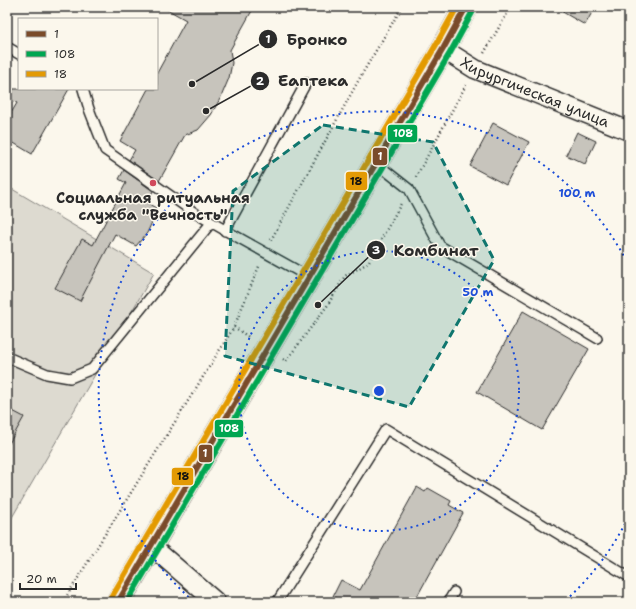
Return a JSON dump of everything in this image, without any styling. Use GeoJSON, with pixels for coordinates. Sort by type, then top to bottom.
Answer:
{"type":"FeatureCollection","features":[{"type":"Feature","properties":{"kind":"highway"},"geometry":{"type":"LineString","coordinates":[[118,602],[443,49],[466,7]]}},
{"type":"Feature","properties":{"kind":"street","name":"Хирургическая улица"},"geometry":{"type":"LineString","coordinates":[[443,49],[475,69],[629,132]]}},
{"type":"Feature","properties":{"kind":"street"},"geometry":{"type":"LineString","coordinates":[[151,546],[216,602]]}},
{"type":"Feature","properties":{"kind":"lane"},"geometry":{"type":"LineString","coordinates":[[7,47],[18,53]]}},
{"type":"Feature","properties":{"kind":"lane"},"geometry":{"type":"LineString","coordinates":[[225,231],[306,82]]}},
{"type":"Feature","properties":{"kind":"lane"},"geometry":{"type":"LineString","coordinates":[[83,90],[105,150],[211,223],[309,277]]}},
{"type":"Feature","properties":{"kind":"lane"},"geometry":{"type":"LineString","coordinates":[[376,163],[409,189],[440,246],[597,338]]}},
{"type":"Feature","properties":{"kind":"lane"},"geometry":{"type":"LineString","coordinates":[[7,357],[47,374],[70,378],[92,369],[211,223]]}},
{"type":"Feature","properties":{"kind":"lane"},"geometry":{"type":"LineString","coordinates":[[277,602],[386,429],[629,577]]}},
{"type":"Feature","properties":{"kind":"lane"},"geometry":{"type":"LineString","coordinates":[[448,602],[454,592]]}},
{"type":"Feature","properties":{"kind":"path"},"geometry":{"type":"LineString","coordinates":[[63,602],[234,327],[265,252],[362,74],[402,7]]}},
{"type":"Feature","properties":{"kind":"path"},"geometry":{"type":"LineString","coordinates":[[234,327],[286,361],[327,306],[345,276],[368,263],[511,7]]}},
{"type":"Feature","properties":{"kind":"highlighted area"},"geometry":{"type":"Polygon","coordinates":[[[323,125],[433,142],[494,260],[409,407],[225,356],[233,191],[323,125]]]}},
{"type":"Feature","properties":{"kind":"shaded area"},"geometry":{"type":"Polygon","coordinates":[[[7,186],[154,273],[7,526],[7,186]]]}},
{"type":"Feature","properties":{"kind":"building"},"geometry":{"type":"Polygon","coordinates":[[[163,7],[254,7],[230,50],[232,63],[229,78],[221,97],[211,115],[198,130],[185,135],[159,181],[129,160],[135,150],[120,141],[147,90],[158,90],[158,71],[186,20],[163,7]]]}},
{"type":"Feature","properties":{"kind":"building"},"geometry":{"type":"Polygon","coordinates":[[[554,7],[595,7],[585,25],[554,7]]]}},
{"type":"Feature","properties":{"kind":"building"},"geometry":{"type":"Polygon","coordinates":[[[7,89],[68,90],[32,154],[7,139],[7,120],[17,103],[7,97],[7,89]]]}},
{"type":"Feature","properties":{"kind":"building"},"geometry":{"type":"Polygon","coordinates":[[[493,123],[529,142],[506,185],[470,166],[493,123]]]}},
{"type":"Feature","properties":{"kind":"building"},"geometry":{"type":"Polygon","coordinates":[[[577,132],[596,141],[585,164],[566,155],[577,132]]]}},
{"type":"Feature","properties":{"kind":"building"},"geometry":{"type":"Polygon","coordinates":[[[124,170],[153,191],[147,203],[156,208],[153,220],[147,233],[136,246],[115,234],[80,301],[55,288],[82,239],[93,245],[126,183],[119,179],[124,170]]]}},
{"type":"Feature","properties":{"kind":"building"},"geometry":{"type":"Polygon","coordinates":[[[523,311],[589,349],[542,430],[477,392],[523,311]]]}},
{"type":"Feature","properties":{"kind":"building"},"geometry":{"type":"Polygon","coordinates":[[[7,408],[24,417],[7,447],[7,408]]]}},
{"type":"Feature","properties":{"kind":"building"},"geometry":{"type":"Polygon","coordinates":[[[417,487],[425,492],[428,488],[451,501],[449,505],[463,513],[414,602],[343,602],[333,596],[341,580],[360,590],[417,487]]]}},
{"type":"Feature","properties":{"kind":"transit line","name":"18"},"geometry":{"type":"LineString","coordinates":[[111,598],[457,7]]}},
{"type":"Feature","properties":{"kind":"transit line","name":"1"},"geometry":{"type":"LineString","coordinates":[[118,602],[443,49],[466,7]]}},
{"type":"Feature","properties":{"kind":"transit line","name":"108"},"geometry":{"type":"LineString","coordinates":[[127,602],[450,53],[473,11]]}},
{"type":"Feature","properties":{"kind":"place","name":"Бронко"},"geometry":{"type":"Point","coordinates":[192,84]}},
{"type":"Feature","properties":{"kind":"place","name":"Еаптека"},"geometry":{"type":"Point","coordinates":[206,111]}},
{"type":"Feature","properties":{"kind":"place","name":"Социальная ритуальная служба \"Вечность\""},"geometry":{"type":"Point","coordinates":[153,183]}},
{"type":"Feature","properties":{"kind":"place","name":"Комбинат"},"geometry":{"type":"Point","coordinates":[318,305]}}]}
